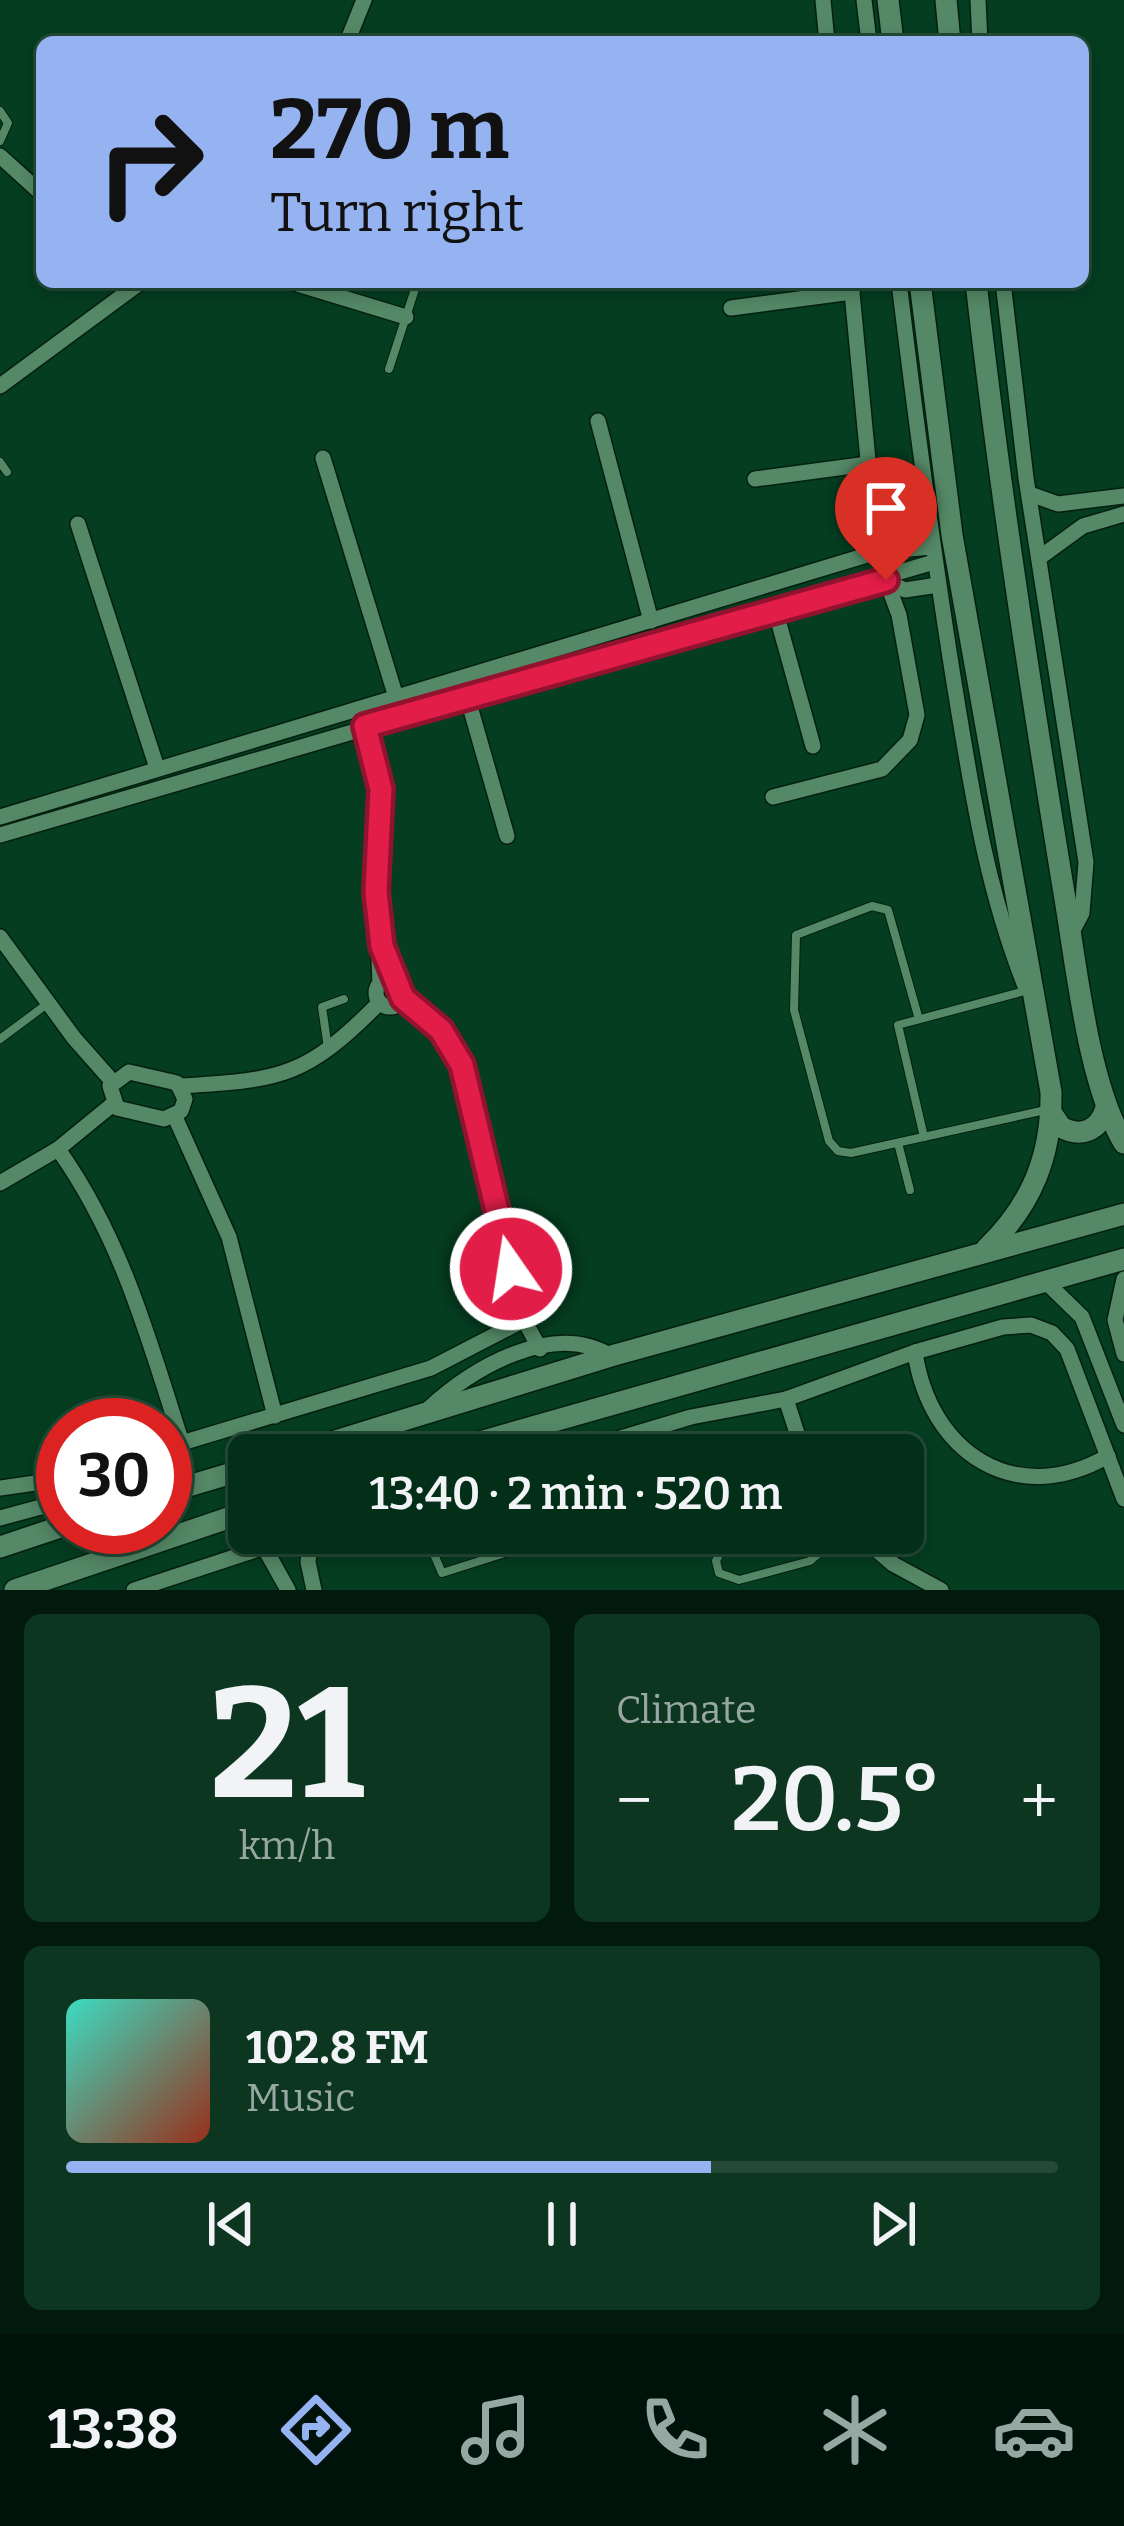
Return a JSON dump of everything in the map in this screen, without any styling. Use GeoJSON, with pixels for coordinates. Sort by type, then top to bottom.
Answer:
{"type":"FeatureCollection","features":[{"type":"Feature","properties":{"kind":"main road"},"geometry":{"type":"LineString","coordinates":[[946,0],[949,36]]}},
{"type":"Feature","properties":{"kind":"main road"},"geometry":{"type":"LineString","coordinates":[[890,4],[893,36]]}},
{"type":"Feature","properties":{"kind":"main road"},"geometry":{"type":"LineString","coordinates":[[920,288],[920,370],[1040,1022],[1052,1111],[1045,1157],[1028,1198],[986,1249]]}},
{"type":"Feature","properties":{"kind":"main road"},"geometry":{"type":"LineString","coordinates":[[977,288],[1003,526],[1071,934],[1124,1143]]}},
{"type":"Feature","properties":{"kind":"main road"},"geometry":{"type":"LineString","coordinates":[[1052,1111],[1061,1127],[1084,1132],[1115,1114]]}},
{"type":"Feature","properties":{"kind":"main road"},"geometry":{"type":"LineString","coordinates":[[359,1434],[611,1356],[1124,1214]]}},
{"type":"Feature","properties":{"kind":"main road"},"geometry":{"type":"LineString","coordinates":[[504,1434],[1124,1259]]}},
{"type":"Feature","properties":{"kind":"main road"},"geometry":{"type":"LineString","coordinates":[[192,1485],[228,1474]]}},
{"type":"Feature","properties":{"kind":"main road"},"geometry":{"type":"LineString","coordinates":[[15,1590],[228,1518]]}},
{"type":"Feature","properties":{"kind":"main road"},"geometry":{"type":"LineString","coordinates":[[0,1547],[36,1535]]}},
{"type":"Feature","properties":{"kind":"street"},"geometry":{"type":"LineString","coordinates":[[349,36],[364,0]]}},
{"type":"Feature","properties":{"kind":"street"},"geometry":{"type":"LineString","coordinates":[[823,0],[826,36]]}},
{"type":"Feature","properties":{"kind":"street"},"geometry":{"type":"LineString","coordinates":[[864,0],[868,36]]}},
{"type":"Feature","properties":{"kind":"street"},"geometry":{"type":"LineString","coordinates":[[978,0],[980,36]]}},
{"type":"Feature","properties":{"kind":"street"},"geometry":{"type":"LineString","coordinates":[[0,156],[36,189]]}},
{"type":"Feature","properties":{"kind":"street"},"geometry":{"type":"LineString","coordinates":[[0,386],[132,288]]}},
{"type":"Feature","properties":{"kind":"street"},"geometry":{"type":"LineString","coordinates":[[311,288],[406,316]]}},
{"type":"Feature","properties":{"kind":"street"},"geometry":{"type":"LineString","coordinates":[[731,308],[845,288]]}},
{"type":"Feature","properties":{"kind":"street"},"geometry":{"type":"LineString","coordinates":[[851,288],[878,536],[931,546]]}},
{"type":"Feature","properties":{"kind":"street"},"geometry":{"type":"LineString","coordinates":[[900,288],[920,370],[931,546],[991,892],[1040,1022]]}},
{"type":"Feature","properties":{"kind":"street"},"geometry":{"type":"LineString","coordinates":[[1004,288],[1086,862],[1082,913],[1071,934]]}},
{"type":"Feature","properties":{"kind":"street"},"geometry":{"type":"LineString","coordinates":[[598,422],[651,621]]}},
{"type":"Feature","properties":{"kind":"street"},"geometry":{"type":"LineString","coordinates":[[323,458],[395,694]]}},
{"type":"Feature","properties":{"kind":"street"},"geometry":{"type":"LineString","coordinates":[[755,478],[868,464]]}},
{"type":"Feature","properties":{"kind":"street"},"geometry":{"type":"LineString","coordinates":[[1030,494],[1058,504],[1124,496]]}},
{"type":"Feature","properties":{"kind":"street"},"geometry":{"type":"LineString","coordinates":[[1039,558],[1083,526],[1124,514]]}},
{"type":"Feature","properties":{"kind":"street"},"geometry":{"type":"LineString","coordinates":[[78,524],[157,768]]}},
{"type":"Feature","properties":{"kind":"street"},"geometry":{"type":"LineString","coordinates":[[0,836],[467,696],[886,580],[931,546]]}},
{"type":"Feature","properties":{"kind":"street"},"geometry":{"type":"LineString","coordinates":[[0,817],[888,548],[931,546]]}},
{"type":"Feature","properties":{"kind":"street"},"geometry":{"type":"LineString","coordinates":[[886,580],[905,590],[938,585]]}},
{"type":"Feature","properties":{"kind":"street"},"geometry":{"type":"LineString","coordinates":[[773,797],[882,769],[910,740],[917,715],[899,615],[886,580]]}},
{"type":"Feature","properties":{"kind":"street"},"geometry":{"type":"LineString","coordinates":[[775,609],[813,746]]}},
{"type":"Feature","properties":{"kind":"street"},"geometry":{"type":"LineString","coordinates":[[467,696],[507,836]]}},
{"type":"Feature","properties":{"kind":"street"},"geometry":{"type":"LineString","coordinates":[[112,1081],[129,1072],[181,1086],[278,1078],[328,1049],[380,1003],[382,946],[376,892],[381,789],[365,726]]}},
{"type":"Feature","properties":{"kind":"street"},"geometry":{"type":"LineString","coordinates":[[0,937],[112,1081],[113,1105]]}},
{"type":"Feature","properties":{"kind":"street"},"geometry":{"type":"LineString","coordinates":[[382,946],[402,991]]}},
{"type":"Feature","properties":{"kind":"street"},"geometry":{"type":"LineString","coordinates":[[380,983],[390,979],[441,1030],[462,1065],[520,1355]]}},
{"type":"Feature","properties":{"kind":"street"},"geometry":{"type":"LineString","coordinates":[[380,1003],[390,1007],[402,991]]}},
{"type":"Feature","properties":{"kind":"street"},"geometry":{"type":"LineString","coordinates":[[113,1105],[164,1119],[175,1117],[184,1105],[181,1086]]}},
{"type":"Feature","properties":{"kind":"street"},"geometry":{"type":"LineString","coordinates":[[0,1183],[58,1150],[113,1105]]}},
{"type":"Feature","properties":{"kind":"street"},"geometry":{"type":"LineString","coordinates":[[175,1117],[230,1237],[275,1416]]}},
{"type":"Feature","properties":{"kind":"street"},"geometry":{"type":"LineString","coordinates":[[58,1150],[98,1210],[124,1264],[161,1398]]}},
{"type":"Feature","properties":{"kind":"street"},"geometry":{"type":"LineString","coordinates":[[1124,1280],[1115,1320],[1124,1354]]}},
{"type":"Feature","properties":{"kind":"street"},"geometry":{"type":"LineString","coordinates":[[1046,1282],[1082,1317],[1117,1377],[1124,1424]]}},
{"type":"Feature","properties":{"kind":"street"},"geometry":{"type":"LineString","coordinates":[[517,1322],[540,1349]]}},
{"type":"Feature","properties":{"kind":"street"},"geometry":{"type":"LineString","coordinates":[[192,1440],[431,1368],[517,1322]]}},
{"type":"Feature","properties":{"kind":"street"},"geometry":{"type":"LineString","coordinates":[[635,1434],[691,1417],[786,1399],[915,1352],[1031,1325],[1052,1334],[1067,1349],[1124,1499]]}},
{"type":"Feature","properties":{"kind":"street"},"geometry":{"type":"LineString","coordinates":[[421,1415],[474,1371],[520,1355],[574,1341],[611,1356]]}},
{"type":"Feature","properties":{"kind":"street"},"geometry":{"type":"LineString","coordinates":[[915,1352],[933,1415],[951,1439],[986,1464],[1046,1477],[1088,1467],[1108,1456]]}},
{"type":"Feature","properties":{"kind":"street"},"geometry":{"type":"LineString","coordinates":[[786,1399],[797,1434]]}},
{"type":"Feature","properties":{"kind":"street"},"geometry":{"type":"LineString","coordinates":[[0,1488],[36,1483]]}},
{"type":"Feature","properties":{"kind":"street"},"geometry":{"type":"LineString","coordinates":[[0,1518],[36,1508]]}},
{"type":"Feature","properties":{"kind":"street"},"geometry":{"type":"LineString","coordinates":[[134,1590],[243,1554]]}},
{"type":"Feature","properties":{"kind":"street"},"geometry":{"type":"LineString","coordinates":[[268,1554],[288,1590]]}},
{"type":"Feature","properties":{"kind":"street"},"geometry":{"type":"LineString","coordinates":[[308,1554],[314,1590]]}},
{"type":"Feature","properties":{"kind":"street"},"geometry":{"type":"LineString","coordinates":[[881,1554],[940,1590]]}},
{"type":"Feature","properties":{"kind":"lane"},"geometry":{"type":"LineString","coordinates":[[0,111],[8,129],[0,141]]}},
{"type":"Feature","properties":{"kind":"lane"},"geometry":{"type":"LineString","coordinates":[[389,369],[415,289]]}},
{"type":"Feature","properties":{"kind":"lane"},"geometry":{"type":"LineString","coordinates":[[0,462],[7,472]]}},
{"type":"Feature","properties":{"kind":"lane"},"geometry":{"type":"LineString","coordinates":[[918,1016],[888,910],[872,906],[796,935],[794,1010],[830,1141],[844,1153],[1052,1111]]}},
{"type":"Feature","properties":{"kind":"lane"},"geometry":{"type":"LineString","coordinates":[[924,1137],[896,1030],[902,1021],[1027,990]]}},
{"type":"Feature","properties":{"kind":"lane"},"geometry":{"type":"LineString","coordinates":[[328,1049],[322,1007],[344,999]]}},
{"type":"Feature","properties":{"kind":"lane"},"geometry":{"type":"LineString","coordinates":[[0,1040],[49,1004]]}},
{"type":"Feature","properties":{"kind":"lane"},"geometry":{"type":"LineString","coordinates":[[898,1142],[910,1190]]}},
{"type":"Feature","properties":{"kind":"lane"},"geometry":{"type":"LineString","coordinates":[[435,1554],[442,1573],[502,1554]]}},
{"type":"Feature","properties":{"kind":"lane"},"geometry":{"type":"LineString","coordinates":[[719,1554],[719,1574],[739,1580],[810,1562],[819,1554]]}},
{"type":"Feature","properties":{"kind":"route"},"geometry":{"type":"LineString","coordinates":[[511,1269],[462,1065],[441,1030],[403,998],[403,988],[382,946],[376,911],[381,789],[365,726],[886,580]]}}]}
